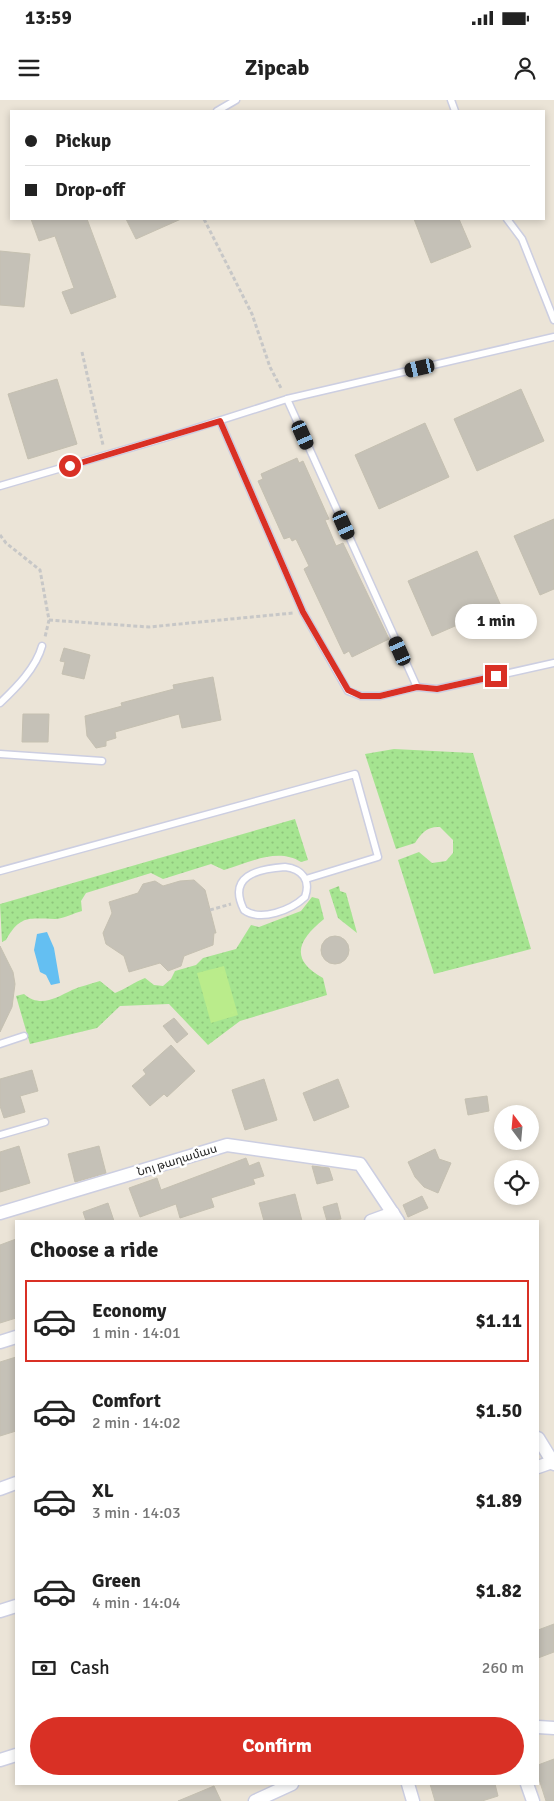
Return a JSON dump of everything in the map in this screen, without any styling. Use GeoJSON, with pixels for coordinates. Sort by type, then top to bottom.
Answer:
{"type":"FeatureCollection","features":[{"type":"Feature","properties":{"kind":"street","name":"Նոյ թաղամաս"},"geometry":{"type":"LineString","coordinates":[[0,1213],[227,1145],[360,1164],[396,1217],[377,1220]]}},
{"type":"Feature","properties":{"kind":"street"},"geometry":{"type":"LineString","coordinates":[[0,1342],[15,1337]]}},
{"type":"Feature","properties":{"kind":"street"},"geometry":{"type":"LineString","coordinates":[[539,1440],[553,1463],[539,1466]]}},
{"type":"Feature","properties":{"kind":"street"},"geometry":{"type":"LineString","coordinates":[[0,1488],[15,1483]]}},
{"type":"Feature","properties":{"kind":"street"},"geometry":{"type":"LineString","coordinates":[[0,1610],[15,1606]]}},
{"type":"Feature","properties":{"kind":"street"},"geometry":{"type":"LineString","coordinates":[[539,1727],[554,1728]]}},
{"type":"Feature","properties":{"kind":"street"},"geometry":{"type":"LineString","coordinates":[[0,1760],[15,1755]]}},
{"type":"Feature","properties":{"kind":"street"},"geometry":{"type":"LineString","coordinates":[[255,1801],[290,1785]]}},
{"type":"Feature","properties":{"kind":"street"},"geometry":{"type":"LineString","coordinates":[[408,1785],[412,1801]]}},
{"type":"Feature","properties":{"kind":"street"},"geometry":{"type":"LineString","coordinates":[[527,1785],[533,1801]]}},
{"type":"Feature","properties":{"kind":"lane"},"geometry":{"type":"LineString","coordinates":[[219,110],[236,100]]}},
{"type":"Feature","properties":{"kind":"lane"},"geometry":{"type":"LineString","coordinates":[[508,220],[522,239],[554,320]]}},
{"type":"Feature","properties":{"kind":"lane"},"geometry":{"type":"LineString","coordinates":[[0,486],[106,456],[286,399],[554,337]]}},
{"type":"Feature","properties":{"kind":"lane"},"geometry":{"type":"LineString","coordinates":[[286,399],[417,687]]}},
{"type":"Feature","properties":{"kind":"lane"},"geometry":{"type":"LineString","coordinates":[[220,421],[303,612],[348,690],[361,696],[380,696],[417,687],[437,689],[554,663]]}},
{"type":"Feature","properties":{"kind":"lane"},"geometry":{"type":"LineString","coordinates":[[0,703],[39,657],[42,646]]}},
{"type":"Feature","properties":{"kind":"lane"},"geometry":{"type":"LineString","coordinates":[[0,754],[102,761]]}},
{"type":"Feature","properties":{"kind":"lane"},"geometry":{"type":"LineString","coordinates":[[0,871],[355,774],[378,857],[306,880]]}},
{"type":"Feature","properties":{"kind":"lane"},"geometry":{"type":"LineString","coordinates":[[273,868],[292,868],[300,871],[306,880],[307,890],[304,897],[288,908],[256,915],[244,910],[239,901],[238,889],[240,882],[252,874],[273,868]]}},
{"type":"Feature","properties":{"kind":"lane"},"geometry":{"type":"LineString","coordinates":[[0,1044],[24,1036]]}},
{"type":"Feature","properties":{"kind":"lane"},"geometry":{"type":"LineString","coordinates":[[0,1135],[45,1122]]}},
{"type":"Feature","properties":{"kind":"path"},"geometry":{"type":"LineString","coordinates":[[205,220],[252,314],[270,367],[286,399]]}},
{"type":"Feature","properties":{"kind":"path"},"geometry":{"type":"LineString","coordinates":[[82,352],[106,456]]}},
{"type":"Feature","properties":{"kind":"path"},"geometry":{"type":"LineString","coordinates":[[0,535],[6,543],[40,570],[49,620],[42,646]]}},
{"type":"Feature","properties":{"kind":"path"},"geometry":{"type":"LineString","coordinates":[[49,620],[149,627],[303,612]]}},
{"type":"Feature","properties":{"kind":"path"},"geometry":{"type":"LineString","coordinates":[[210,910],[228,905]]}},
{"type":"Feature","properties":{"kind":"green space"},"geometry":{"type":"Polygon","coordinates":[[[394,749],[473,753],[531,949],[434,974],[398,860],[419,852],[432,863],[446,861],[453,853],[453,840],[440,827],[436,827],[425,831],[415,843],[396,849],[365,754],[394,749]]]}},
{"type":"Feature","properties":{"kind":"green space"},"geometry":{"type":"Polygon","coordinates":[[[295,819],[308,860],[301,862],[292,858],[273,856],[253,860],[224,870],[211,864],[163,879],[151,873],[86,893],[81,901],[82,911],[58,919],[32,919],[21,922],[6,940],[2,942],[0,904],[295,819]]]}},
{"type":"Feature","properties":{"kind":"green space"},"geometry":{"type":"Polygon","coordinates":[[[339,886],[340,891],[346,893],[357,933],[338,918],[329,890],[339,886]]]}},
{"type":"Feature","properties":{"kind":"green space"},"geometry":{"type":"Polygon","coordinates":[[[312,897],[319,899],[324,919],[308,934],[303,942],[301,949],[302,957],[305,964],[312,971],[323,978],[327,995],[240,1021],[208,1045],[169,1004],[120,1006],[97,1028],[30,1044],[16,996],[24,994],[36,1000],[48,1000],[100,981],[115,993],[145,978],[154,985],[163,986],[171,979],[175,971],[196,965],[203,958],[236,949],[251,925],[259,927],[301,911],[312,897]]]}},
{"type":"Feature","properties":{"kind":"green space"},"geometry":{"type":"Polygon","coordinates":[[[224,966],[238,1015],[211,1023],[197,973],[224,966]]]}},
{"type":"Feature","properties":{"kind":"water"},"geometry":{"type":"Polygon","coordinates":[[[47,932],[54,948],[60,983],[51,985],[46,975],[40,972],[34,950],[37,934],[47,932]]]}},
{"type":"Feature","properties":{"kind":"building"},"geometry":{"type":"Polygon","coordinates":[[[31,220],[87,220],[116,297],[71,314],[62,292],[74,288],[55,236],[39,241],[31,220]]]}},
{"type":"Feature","properties":{"kind":"building"},"geometry":{"type":"Polygon","coordinates":[[[126,220],[179,220],[136,239],[126,220]]]}},
{"type":"Feature","properties":{"kind":"building"},"geometry":{"type":"Polygon","coordinates":[[[414,220],[459,220],[471,247],[431,263],[414,220]]]}},
{"type":"Feature","properties":{"kind":"building"},"geometry":{"type":"Polygon","coordinates":[[[0,251],[30,254],[24,307],[0,305],[0,251]]]}},
{"type":"Feature","properties":{"kind":"building"},"geometry":{"type":"Polygon","coordinates":[[[57,379],[77,444],[28,459],[8,394],[57,379]]]}},
{"type":"Feature","properties":{"kind":"building"},"geometry":{"type":"Polygon","coordinates":[[[521,389],[544,441],[477,471],[454,419],[521,389]]]}},
{"type":"Feature","properties":{"kind":"building"},"geometry":{"type":"Polygon","coordinates":[[[425,423],[449,477],[379,509],[355,455],[425,423]]]}},
{"type":"Feature","properties":{"kind":"building"},"geometry":{"type":"Polygon","coordinates":[[[297,458],[299,463],[303,461],[329,519],[325,520],[336,546],[343,543],[389,639],[352,657],[349,651],[344,654],[304,569],[309,566],[296,539],[292,541],[290,537],[284,539],[258,481],[263,479],[261,474],[297,458]]]}},
{"type":"Feature","properties":{"kind":"building"},"geometry":{"type":"Polygon","coordinates":[[[554,519],[554,589],[540,595],[514,536],[554,519]]]}},
{"type":"Feature","properties":{"kind":"building"},"geometry":{"type":"Polygon","coordinates":[[[477,551],[501,606],[432,636],[408,581],[477,551]]]}},
{"type":"Feature","properties":{"kind":"building"},"geometry":{"type":"Polygon","coordinates":[[[64,648],[90,655],[84,679],[62,674],[65,662],[60,661],[64,648]]]}},
{"type":"Feature","properties":{"kind":"building"},"geometry":{"type":"Polygon","coordinates":[[[213,677],[221,720],[182,728],[179,714],[115,732],[116,738],[106,741],[106,746],[96,748],[87,736],[85,716],[122,706],[121,703],[174,689],[173,685],[213,677]]]}},
{"type":"Feature","properties":{"kind":"building"},"geometry":{"type":"Polygon","coordinates":[[[23,714],[49,714],[48,742],[22,742],[23,714]]]}},
{"type":"Feature","properties":{"kind":"building"},"geometry":{"type":"Polygon","coordinates":[[[194,880],[205,890],[216,933],[214,933],[213,945],[184,956],[181,966],[168,971],[160,963],[129,972],[124,956],[106,944],[103,933],[112,913],[109,902],[138,893],[143,884],[155,881],[163,886],[180,881],[194,880]]]}},
{"type":"Feature","properties":{"kind":"building"},"geometry":{"type":"Polygon","coordinates":[[[335,936],[345,940],[349,950],[345,960],[335,964],[325,960],[321,950],[325,940],[335,936]]]}},
{"type":"Feature","properties":{"kind":"building"},"geometry":{"type":"Polygon","coordinates":[[[0,946],[13,972],[15,984],[12,1007],[0,1032],[0,946]]]}},
{"type":"Feature","properties":{"kind":"building"},"geometry":{"type":"Polygon","coordinates":[[[174,1018],[188,1034],[177,1043],[163,1026],[174,1018]]]}},
{"type":"Feature","properties":{"kind":"building"},"geometry":{"type":"Polygon","coordinates":[[[171,1045],[195,1071],[167,1097],[164,1094],[150,1106],[132,1086],[146,1074],[143,1070],[171,1045]]]}},
{"type":"Feature","properties":{"kind":"building"},"geometry":{"type":"Polygon","coordinates":[[[32,1070],[38,1091],[20,1096],[25,1112],[4,1118],[0,1106],[0,1079],[32,1070]]]}},
{"type":"Feature","properties":{"kind":"building"},"geometry":{"type":"Polygon","coordinates":[[[264,1079],[277,1120],[245,1130],[232,1090],[264,1079]]]}},
{"type":"Feature","properties":{"kind":"building"},"geometry":{"type":"Polygon","coordinates":[[[338,1079],[349,1107],[314,1121],[303,1093],[338,1079]]]}},
{"type":"Feature","properties":{"kind":"building"},"geometry":{"type":"Polygon","coordinates":[[[487,1096],[489,1111],[468,1115],[465,1099],[487,1096]]]}},
{"type":"Feature","properties":{"kind":"building"},"geometry":{"type":"Polygon","coordinates":[[[19,1146],[30,1183],[0,1192],[0,1152],[19,1146]]]}},
{"type":"Feature","properties":{"kind":"building"},"geometry":{"type":"Polygon","coordinates":[[[99,1146],[106,1173],[75,1182],[68,1154],[99,1146]]]}},
{"type":"Feature","properties":{"kind":"building"},"geometry":{"type":"Polygon","coordinates":[[[435,1149],[439,1159],[451,1163],[438,1193],[424,1187],[415,1177],[408,1162],[435,1149]]]}},
{"type":"Feature","properties":{"kind":"building"},"geometry":{"type":"Polygon","coordinates":[[[246,1158],[249,1166],[259,1162],[264,1176],[253,1179],[255,1184],[211,1198],[214,1207],[180,1218],[176,1204],[140,1217],[129,1188],[157,1178],[161,1190],[246,1158]]]}},
{"type":"Feature","properties":{"kind":"building"},"geometry":{"type":"Polygon","coordinates":[[[312,1166],[329,1168],[333,1180],[317,1184],[312,1166]]]}},
{"type":"Feature","properties":{"kind":"building"},"geometry":{"type":"Polygon","coordinates":[[[295,1194],[302,1220],[264,1220],[259,1203],[295,1194]]]}},
{"type":"Feature","properties":{"kind":"building"},"geometry":{"type":"Polygon","coordinates":[[[422,1196],[428,1208],[408,1217],[403,1205],[422,1196]]]}},
{"type":"Feature","properties":{"kind":"building"},"geometry":{"type":"Polygon","coordinates":[[[108,1203],[114,1220],[86,1220],[83,1212],[108,1203]]]}},
{"type":"Feature","properties":{"kind":"building"},"geometry":{"type":"Polygon","coordinates":[[[337,1203],[341,1219],[327,1220],[323,1207],[337,1203]]]}},
{"type":"Feature","properties":{"kind":"building"},"geometry":{"type":"Polygon","coordinates":[[[15,1239],[15,1318],[0,1323],[0,1245],[15,1239]]]}},
{"type":"Feature","properties":{"kind":"building"},"geometry":{"type":"Polygon","coordinates":[[[15,1357],[15,1431],[0,1436],[0,1362],[15,1357]]]}},
{"type":"Feature","properties":{"kind":"building"},"geometry":{"type":"Polygon","coordinates":[[[554,1624],[554,1652],[539,1658],[539,1630],[554,1624]]]}},
{"type":"Feature","properties":{"kind":"building"},"geometry":{"type":"Polygon","coordinates":[[[554,1759],[554,1801],[546,1801],[539,1779],[539,1765],[554,1759]]]}},
{"type":"Feature","properties":{"kind":"building"},"geometry":{"type":"Polygon","coordinates":[[[430,1785],[495,1785],[498,1796],[482,1801],[435,1801],[430,1785]]]}},
{"type":"Feature","properties":{"kind":"building"},"geometry":{"type":"Polygon","coordinates":[[[214,1786],[221,1801],[178,1801],[214,1786]]]}},
{"type":"Feature","properties":{"kind":"route"},"geometry":{"type":"LineString","coordinates":[[70,466],[220,421],[303,612],[322,648],[348,690],[361,696],[380,696],[417,687],[437,689],[496,676]]}}]}
